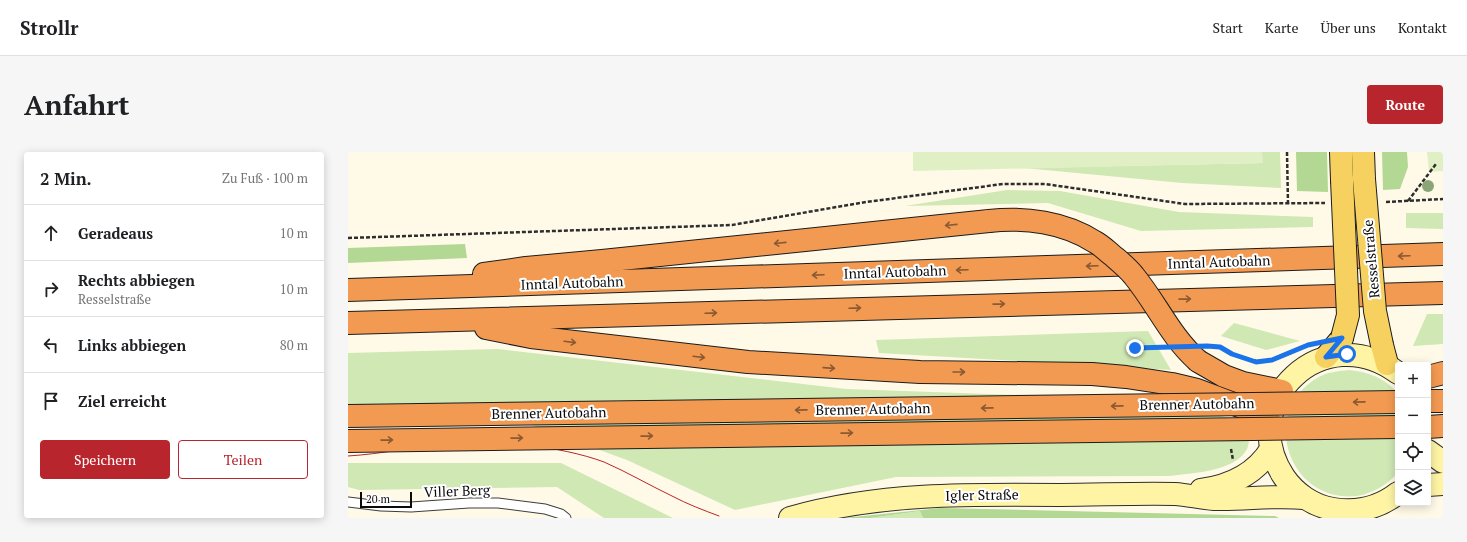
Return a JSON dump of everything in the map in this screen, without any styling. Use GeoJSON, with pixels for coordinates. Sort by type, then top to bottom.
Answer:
{"type":"FeatureCollection","features":[{"type":"Feature","properties":{"kind":"highway"},"geometry":{"type":"LineString","coordinates":[[387,289],[526,268],[610,261],[1006,219],[1031,221],[1053,224],[1074,231],[1096,242],[1134,275],[1172,333],[1186,351],[1203,353],[1224,376],[1243,383],[1282,391]]}},
{"type":"Feature","properties":{"kind":"highway","name":"Inntal Autobahn"},"geometry":{"type":"LineString","coordinates":[[348,290],[1443,254]]}},
{"type":"Feature","properties":{"kind":"highway"},"geometry":{"type":"LineString","coordinates":[[348,323],[1443,293]]}},
{"type":"Feature","properties":{"kind":"highway"},"geometry":{"type":"LineString","coordinates":[[449,320],[531,337],[748,362],[920,372],[1092,374],[1126,377],[1172,384],[1197,390],[1242,407],[1270,422]]}},
{"type":"Feature","properties":{"kind":"highway"},"geometry":{"type":"LineString","coordinates":[[1431,376],[1443,373]]}},
{"type":"Feature","properties":{"kind":"highway"},"geometry":{"type":"LineString","coordinates":[[1431,401],[1443,400]]}},
{"type":"Feature","properties":{"kind":"highway"},"geometry":{"type":"LineString","coordinates":[[1431,406],[1443,400]]}},
{"type":"Feature","properties":{"kind":"highway","name":"Brenner Autobahn"},"geometry":{"type":"LineString","coordinates":[[348,416],[1395,402]]}},
{"type":"Feature","properties":{"kind":"highway"},"geometry":{"type":"LineString","coordinates":[[1431,427],[1443,426]]}},
{"type":"Feature","properties":{"kind":"highway","name":"Brenner Autobahn"},"geometry":{"type":"LineString","coordinates":[[348,441],[1395,427]]}},
{"type":"Feature","properties":{"kind":"main road","name":"Resselstraße"},"geometry":{"type":"LineString","coordinates":[[1326,357],[1342,338],[1348,315],[1341,152]]}},
{"type":"Feature","properties":{"kind":"main road","name":"Resselstraße"},"geometry":{"type":"LineString","coordinates":[[1363,152],[1364,179],[1376,311],[1389,361]]}},
{"type":"Feature","properties":{"kind":"main road"},"geometry":{"type":"LineString","coordinates":[[1389,361],[1368,356],[1347,354],[1326,357],[1298,372],[1282,391],[1274,406],[1270,422],[1271,449],[1278,468],[1289,485],[1304,498],[1324,508],[1346,511],[1369,509],[1389,500],[1395,495]]}},
{"type":"Feature","properties":{"kind":"main road","name":"Igler Straße"},"geometry":{"type":"LineString","coordinates":[[1175,494],[1210,489],[1237,480],[1255,470],[1264,461],[1271,449]]}},
{"type":"Feature","properties":{"kind":"main road"},"geometry":{"type":"LineString","coordinates":[[1431,453],[1443,462]]}},
{"type":"Feature","properties":{"kind":"main road"},"geometry":{"type":"LineString","coordinates":[[1431,485],[1443,484]]}},
{"type":"Feature","properties":{"kind":"main road","name":"Igler Straße"},"geometry":{"type":"LineString","coordinates":[[790,518],[821,510],[859,503],[926,496],[1001,494],[1175,494],[1213,499],[1288,496],[1304,498]]}},
{"type":"Feature","properties":{"kind":"lane","name":"Viller Berg"},"geometry":{"type":"LineString","coordinates":[[348,502],[380,506],[411,507],[469,503],[498,504],[545,509],[561,514],[566,518]]}},
{"type":"Feature","properties":{"kind":"path"},"geometry":{"type":"LineString","coordinates":[[1287,152],[1288,204]]}},
{"type":"Feature","properties":{"kind":"path"},"geometry":{"type":"LineString","coordinates":[[1408,201],[1436,164]]}},
{"type":"Feature","properties":{"kind":"path"},"geometry":{"type":"LineString","coordinates":[[1135,348],[1164,347]]}},
{"type":"Feature","properties":{"kind":"path"},"geometry":{"type":"LineString","coordinates":[[1203,353],[1220,347],[1232,354],[1256,362],[1272,360],[1296,350]]}},
{"type":"Feature","properties":{"kind":"green space"},"geometry":{"type":"Polygon","coordinates":[[[913,152],[1262,152],[1263,163],[913,171],[913,152]]]}},
{"type":"Feature","properties":{"kind":"green space"},"geometry":{"type":"Polygon","coordinates":[[[1262,152],[1280,152],[1281,188],[1182,183],[1024,168],[1262,163],[1262,152]]]}},
{"type":"Feature","properties":{"kind":"green space"},"geometry":{"type":"Polygon","coordinates":[[[1296,152],[1327,152],[1328,192],[1297,191],[1296,152]]]}},
{"type":"Feature","properties":{"kind":"green space"},"geometry":{"type":"Polygon","coordinates":[[[1382,152],[1407,152],[1408,167],[1400,189],[1383,190],[1382,152]]]}},
{"type":"Feature","properties":{"kind":"green space"},"geometry":{"type":"Polygon","coordinates":[[[1427,152],[1443,152],[1443,171],[1429,172],[1427,152]]]}},
{"type":"Feature","properties":{"kind":"green space"},"geometry":{"type":"Polygon","coordinates":[[[1007,190],[1060,191],[1179,212],[1313,217],[1313,227],[1141,231],[1048,203],[905,206],[1007,190]]]}},
{"type":"Feature","properties":{"kind":"green space"},"geometry":{"type":"Polygon","coordinates":[[[1406,213],[1443,213],[1443,229],[1406,228],[1406,213]]]}},
{"type":"Feature","properties":{"kind":"green space"},"geometry":{"type":"Polygon","coordinates":[[[465,244],[467,258],[348,263],[348,248],[465,244]]]}},
{"type":"Feature","properties":{"kind":"green space"},"geometry":{"type":"Polygon","coordinates":[[[1427,314],[1443,314],[1443,344],[1413,346],[1427,314]]]}},
{"type":"Feature","properties":{"kind":"green space"},"geometry":{"type":"Polygon","coordinates":[[[1234,323],[1300,341],[1266,350],[1221,336],[1234,323]]]}},
{"type":"Feature","properties":{"kind":"green space"},"geometry":{"type":"Polygon","coordinates":[[[1148,331],[1171,370],[879,353],[876,340],[1148,331]]]}},
{"type":"Feature","properties":{"kind":"green space"},"geometry":{"type":"Polygon","coordinates":[[[498,349],[846,389],[1168,400],[1248,424],[1249,443],[1247,449],[1241,457],[1233,462],[1212,470],[1189,474],[1169,476],[896,477],[735,510],[627,460],[526,423],[348,421],[348,353],[498,349]]]}},
{"type":"Feature","properties":{"kind":"green space"},"geometry":{"type":"Polygon","coordinates":[[[1349,370],[1370,374],[1382,380],[1395,390],[1395,476],[1380,488],[1357,496],[1333,495],[1314,486],[1299,471],[1289,453],[1286,433],[1289,412],[1299,393],[1317,378],[1333,372],[1349,370]]]}},
{"type":"Feature","properties":{"kind":"green space"},"geometry":{"type":"Polygon","coordinates":[[[348,463],[561,463],[673,518],[604,518],[557,487],[359,490],[348,487],[348,463]]]}},
{"type":"Feature","properties":{"kind":"green space"},"geometry":{"type":"Polygon","coordinates":[[[941,508],[1275,516],[1279,518],[923,518],[920,511],[870,518],[843,518],[941,508]]]}},
{"type":"Feature","properties":{"kind":"green space"},"geometry":{"type":"Polygon","coordinates":[[[920,511],[923,518],[870,518],[920,511]]]}},
{"type":"Feature","properties":{"kind":"tram line"},"geometry":{"type":"LineString","coordinates":[[348,456],[466,442],[506,443],[548,448],[587,456],[604,462],[683,502],[719,516]]}},
{"type":"Feature","properties":{"kind":"route"},"geometry":{"type":"LineString","coordinates":[[1135,348],[1220,347],[1232,354],[1256,362],[1272,360],[1308,345],[1342,338],[1326,357],[1347,354]]}}]}
